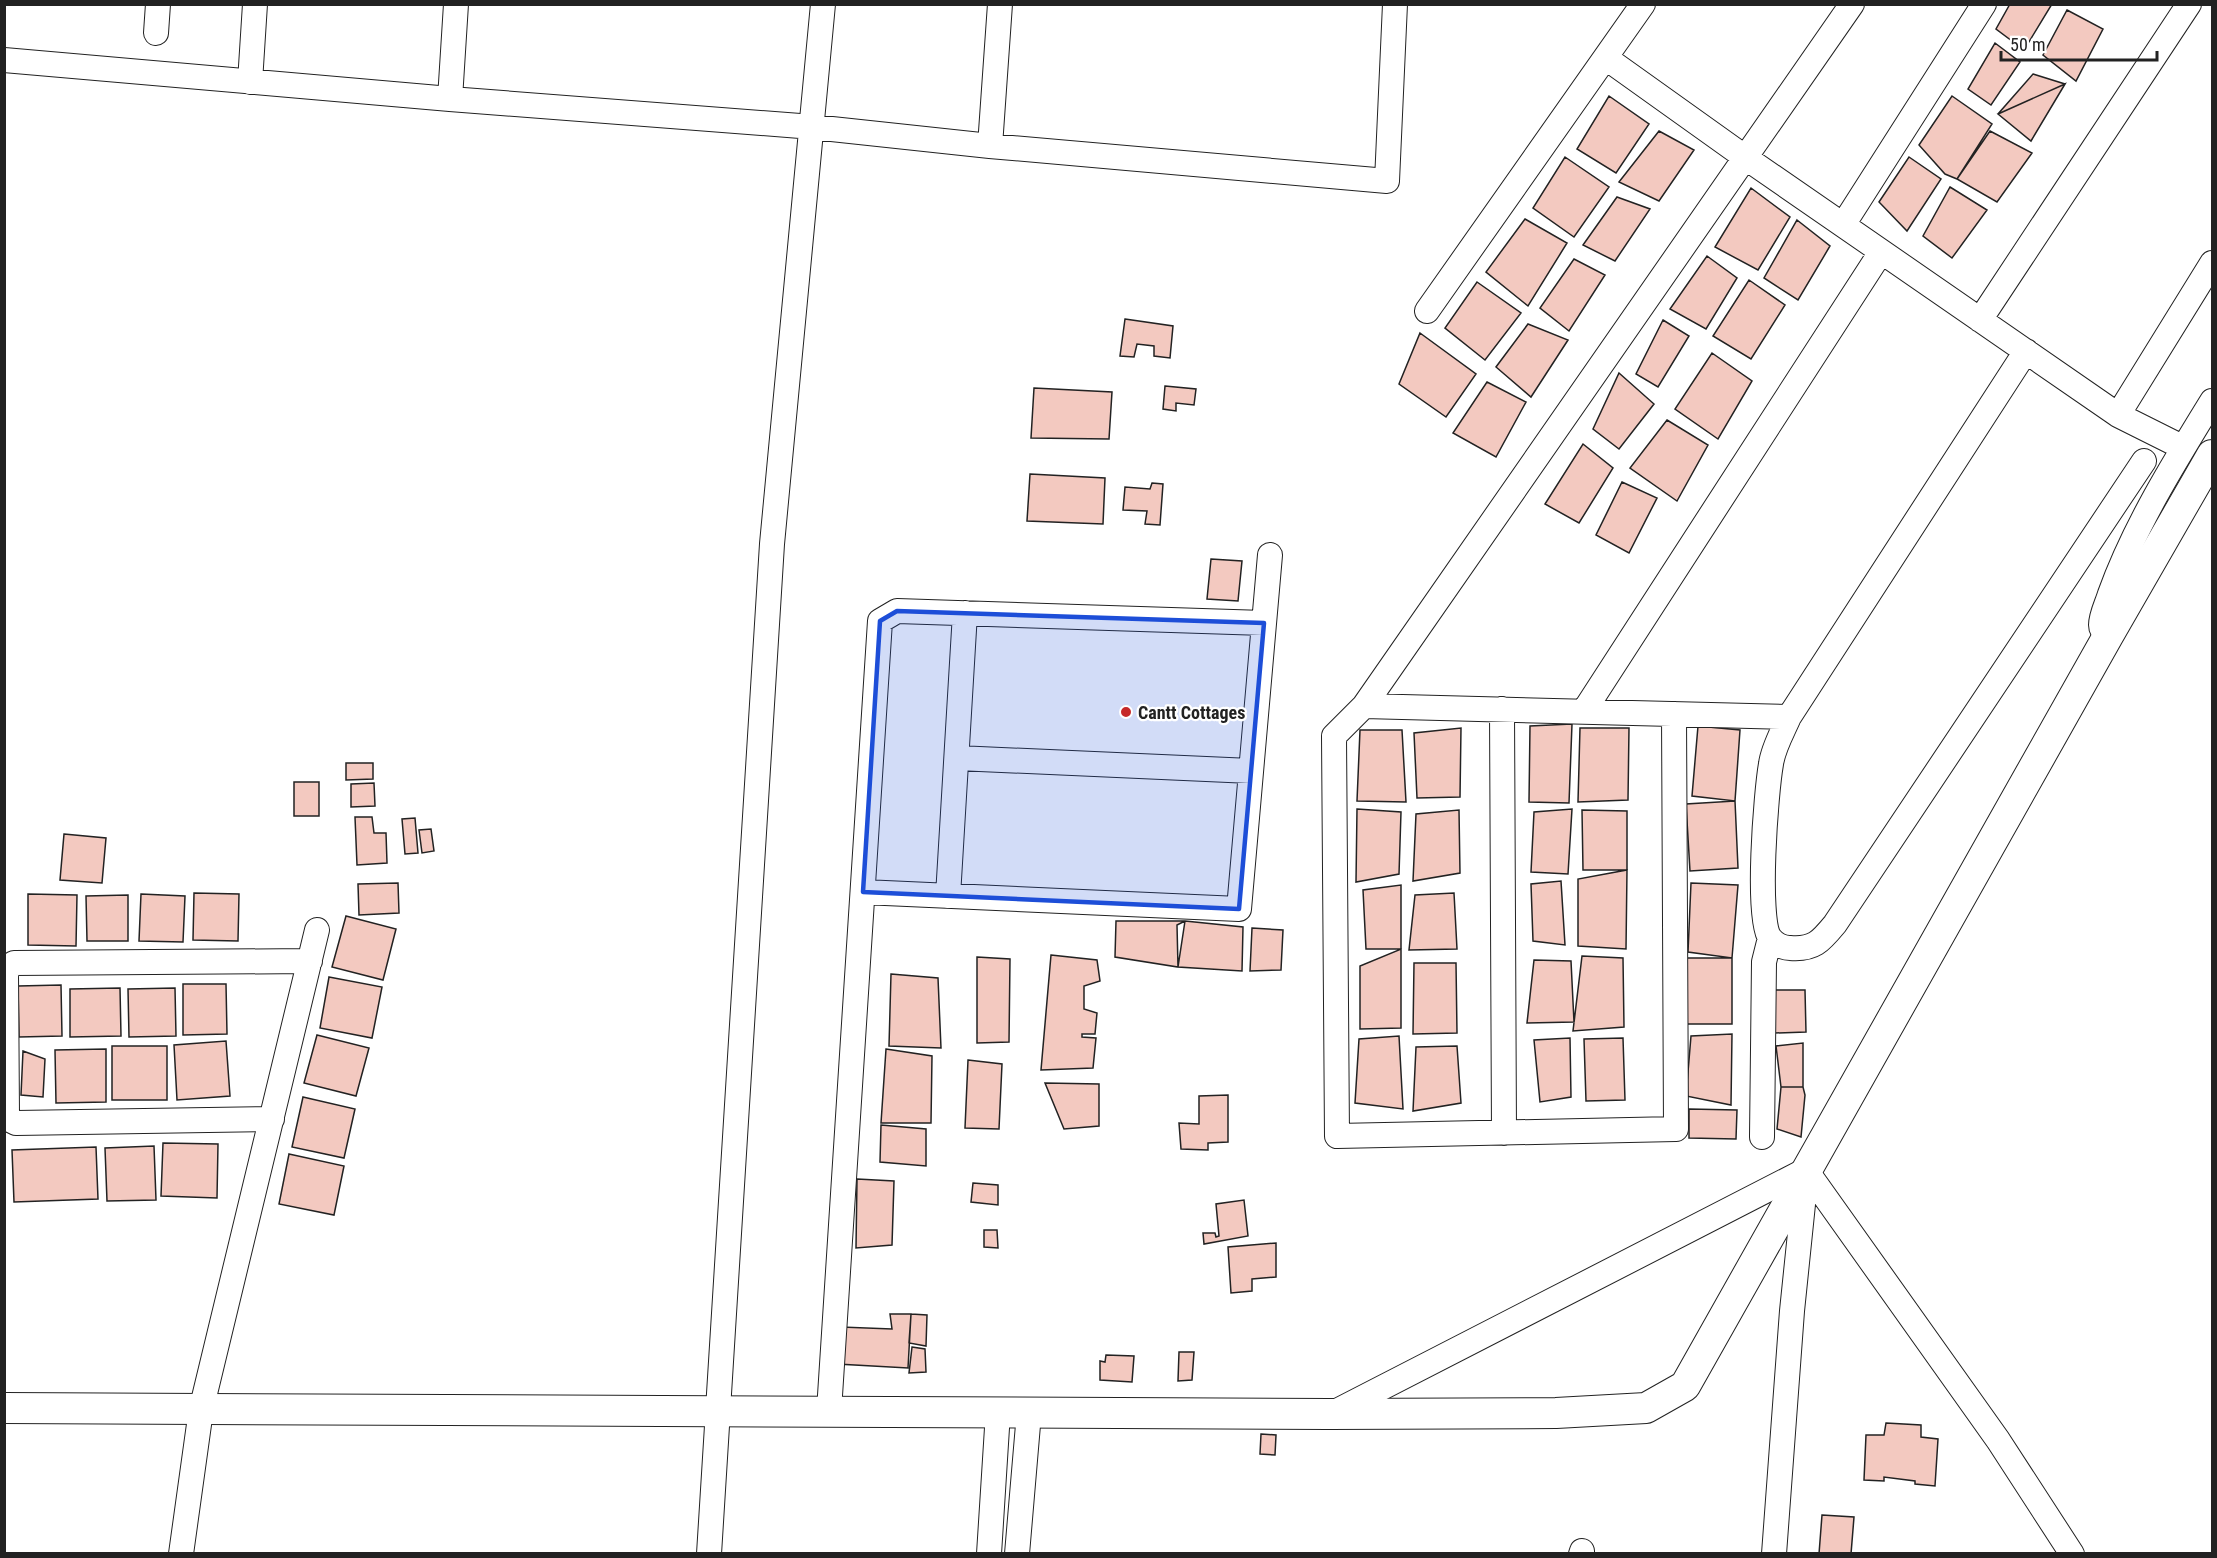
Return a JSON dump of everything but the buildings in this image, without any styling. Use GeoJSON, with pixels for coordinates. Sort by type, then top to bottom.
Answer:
{"type":"FeatureCollection","features":[{"type":"Feature","properties":{"kind":"main road"},"geometry":{"type":"LineString","coordinates":[[4,1408],[1329,1414],[1556,1413],[1646,1408],[1685,1386],[2212,455]]}},
{"type":"Feature","properties":{"kind":"street"},"geometry":{"type":"LineString","coordinates":[[156,33],[158,4]]}},
{"type":"Feature","properties":{"kind":"street"},"geometry":{"type":"LineString","coordinates":[[250,82],[255,4]]}},
{"type":"Feature","properties":{"kind":"street"},"geometry":{"type":"LineString","coordinates":[[450,99],[456,4]]}},
{"type":"Feature","properties":{"kind":"street"},"geometry":{"type":"LineString","coordinates":[[709,1554],[772,544],[823,4]]}},
{"type":"Feature","properties":{"kind":"street"},"geometry":{"type":"LineString","coordinates":[[990,146],[1000,4]]}},
{"type":"Feature","properties":{"kind":"street"},"geometry":{"type":"LineString","coordinates":[[4,60],[813,128],[1387,181],[1395,4]]}},
{"type":"Feature","properties":{"kind":"street"},"geometry":{"type":"LineString","coordinates":[[1427,311],[1642,4]]}},
{"type":"Feature","properties":{"kind":"street"},"geometry":{"type":"LineString","coordinates":[[1674,714],[1676,1129],[1337,1136],[1334,736],[1364,706],[1852,4]]}},
{"type":"Feature","properties":{"kind":"street"},"geometry":{"type":"LineString","coordinates":[[1843,225],[1984,4]]}},
{"type":"Feature","properties":{"kind":"street"},"geometry":{"type":"LineString","coordinates":[[1980,320],[2189,4]]}},
{"type":"Feature","properties":{"kind":"street"},"geometry":{"type":"LineString","coordinates":[[1606,58],[1746,158],[2118,415],[2182,447]]}},
{"type":"Feature","properties":{"kind":"street"},"geometry":{"type":"LineString","coordinates":[[1584,711],[1881,252]]}},
{"type":"Feature","properties":{"kind":"street"},"geometry":{"type":"LineString","coordinates":[[2118,415],[2212,263]]}},
{"type":"Feature","properties":{"kind":"street"},"geometry":{"type":"LineString","coordinates":[[2026,351],[1789,717],[1771,762],[1762,877],[1764,923],[1770,938],[1782,948],[1800,949],[1818,944],[1835,924],[2144,461]]}},
{"type":"Feature","properties":{"kind":"street"},"geometry":{"type":"LineString","coordinates":[[2108,636],[2103,632],[2101,626],[2120,566],[2182,447],[2212,402]]}},
{"type":"Feature","properties":{"kind":"street"},"geometry":{"type":"LineString","coordinates":[[863,892],[1239,909],[1270,555]]}},
{"type":"Feature","properties":{"kind":"street"},"geometry":{"type":"LineString","coordinates":[[829,1411],[880,621],[897,611],[1264,623]]}},
{"type":"Feature","properties":{"kind":"street"},"geometry":{"type":"LineString","coordinates":[[948,896],[965,613]]}},
{"type":"Feature","properties":{"kind":"street"},"geometry":{"type":"LineString","coordinates":[[1364,706],[1789,717]]}},
{"type":"Feature","properties":{"kind":"street"},"geometry":{"type":"LineString","coordinates":[[1502,709],[1504,1133]]}},
{"type":"Feature","properties":{"kind":"street"},"geometry":{"type":"LineString","coordinates":[[957,758],[1251,771]]}},
{"type":"Feature","properties":{"kind":"street"},"geometry":{"type":"LineString","coordinates":[[181,1554],[201,1410],[317,930]]}},
{"type":"Feature","properties":{"kind":"street"},"geometry":{"type":"LineString","coordinates":[[1762,1137],[1764,962],[1770,938]]}},
{"type":"Feature","properties":{"kind":"street"},"geometry":{"type":"LineString","coordinates":[[272,1119],[16,1123],[10,1120],[7,1114],[6,974],[9,966],[14,963],[310,961]]}},
{"type":"Feature","properties":{"kind":"street"},"geometry":{"type":"LineString","coordinates":[[1329,1414],[1806,1170]]}},
{"type":"Feature","properties":{"kind":"street"},"geometry":{"type":"LineString","coordinates":[[1774,1554],[1792,1311],[1806,1170]]}},
{"type":"Feature","properties":{"kind":"street"},"geometry":{"type":"LineString","coordinates":[[1806,1170],[1998,1440],[2072,1554]]}},
{"type":"Feature","properties":{"kind":"street"},"geometry":{"type":"LineString","coordinates":[[989,1554],[998,1412]]}},
{"type":"Feature","properties":{"kind":"street"},"geometry":{"type":"LineString","coordinates":[[1017,1554],[1029,1413]]}},
{"type":"Feature","properties":{"kind":"highlighted area"},"geometry":{"type":"Polygon","coordinates":[[[897,611],[1264,623],[1239,909],[863,892],[880,621],[897,611]]]}},
{"type":"Feature","properties":{"kind":"place","name":"Cantt Cottages"},"geometry":{"type":"Point","coordinates":[1126,712]}}]}
